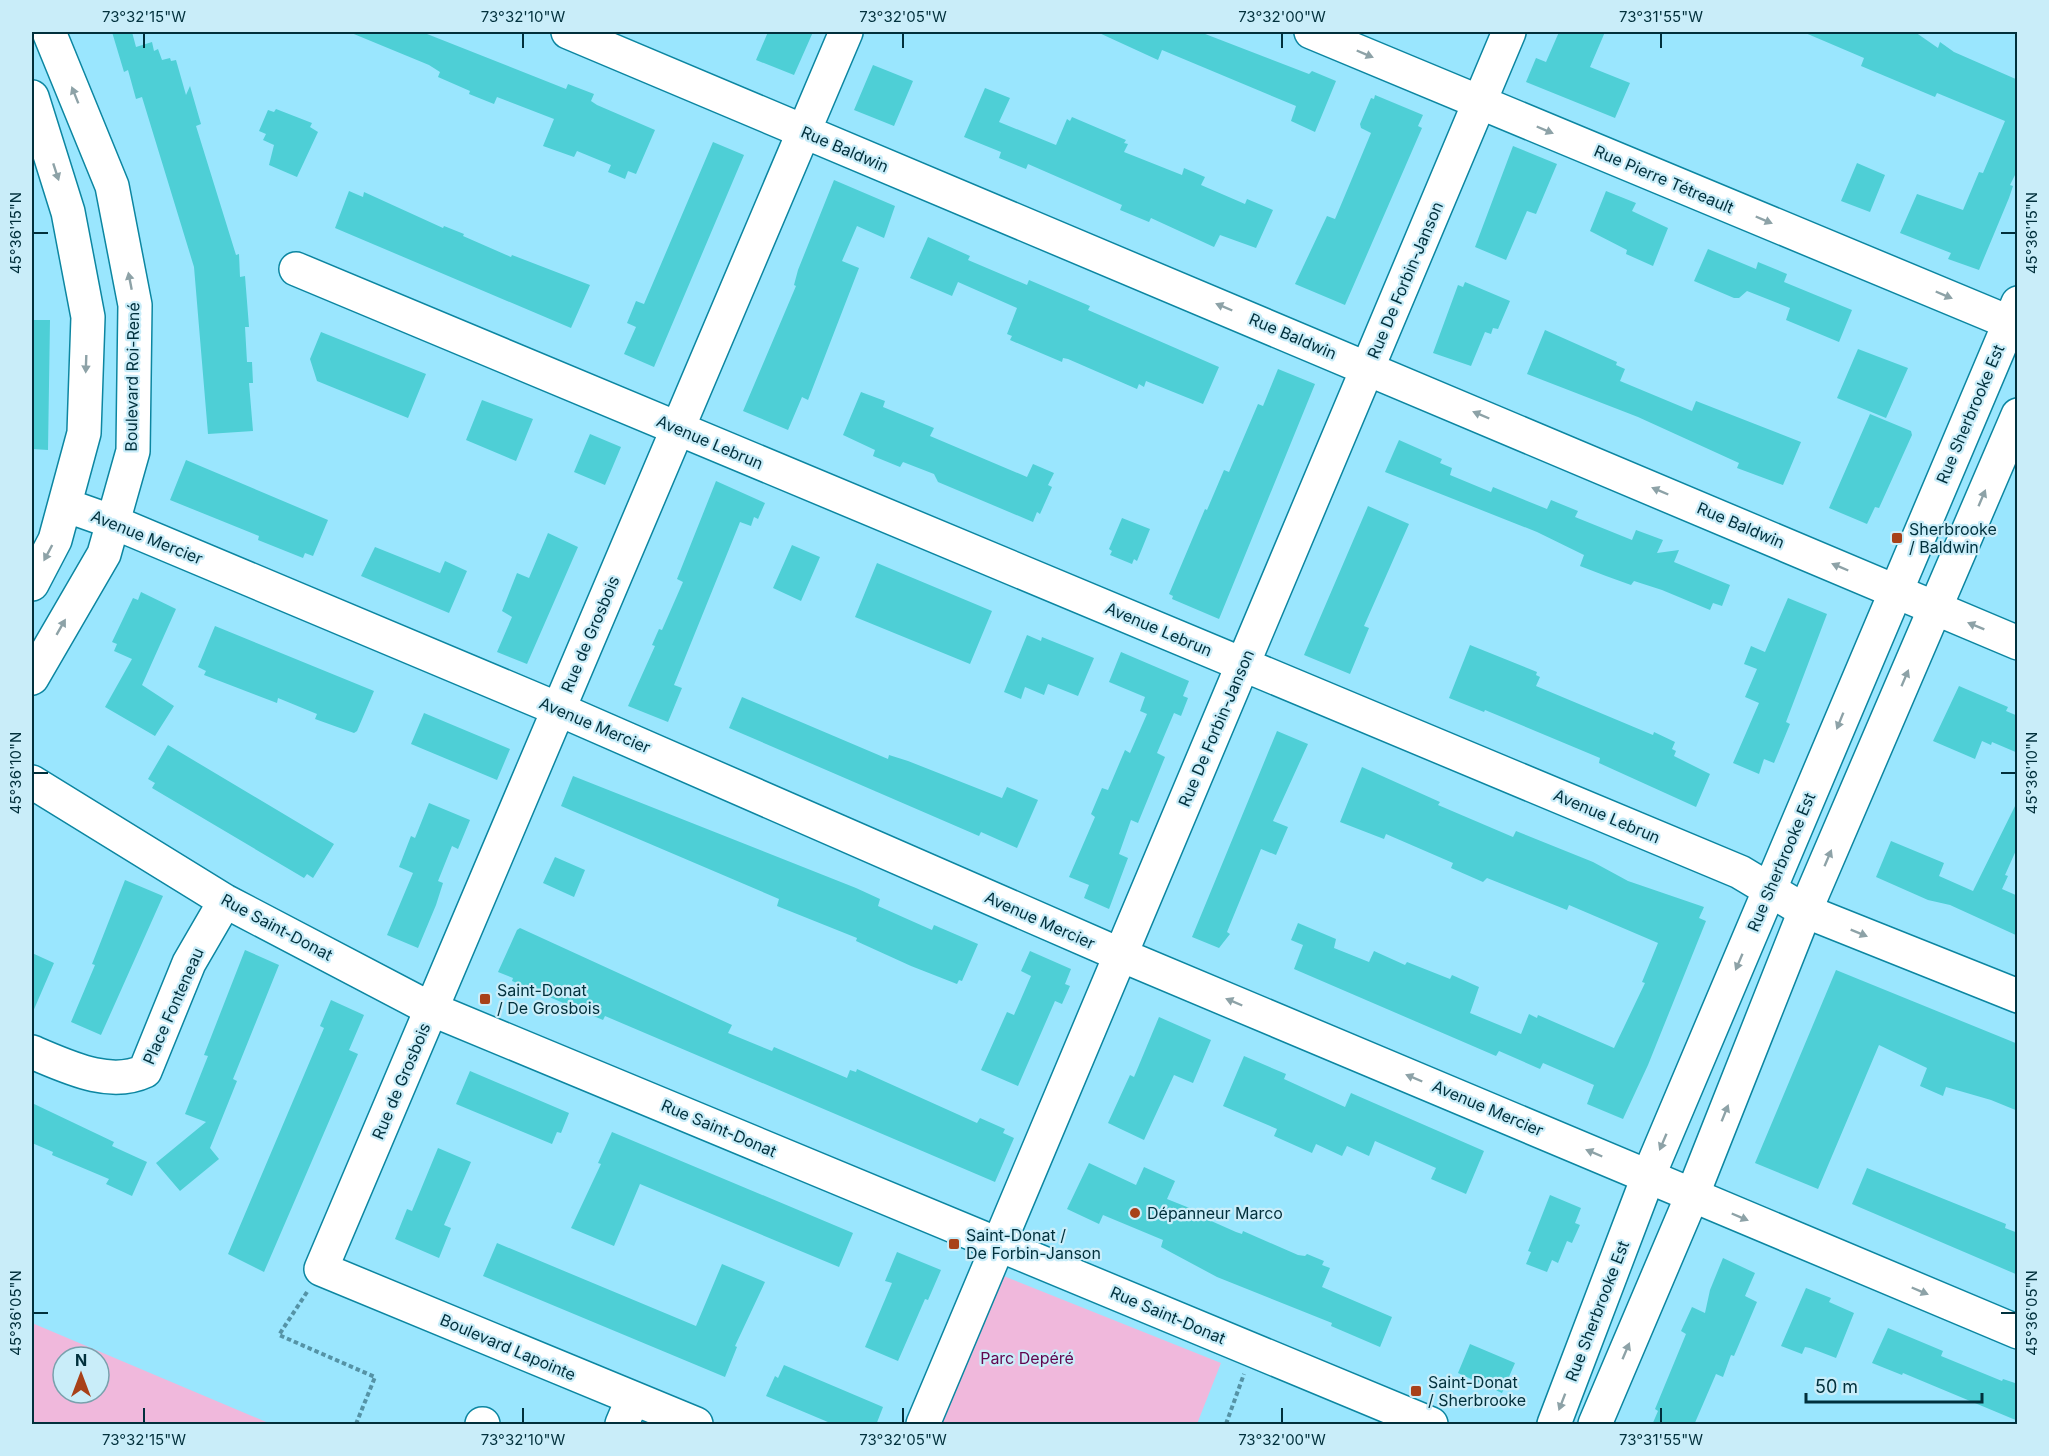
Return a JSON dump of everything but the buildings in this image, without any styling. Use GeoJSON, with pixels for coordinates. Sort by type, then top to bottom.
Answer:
{"type":"FeatureCollection","features":[{"type":"Feature","properties":{"kind":"street","name":"Boulevard Roi-René"},"geometry":{"type":"LineString","coordinates":[[32,678],[104,554],[133,451],[135,305],[112,186],[49,32]]}},
{"type":"Feature","properties":{"kind":"street","name":"Rue Baldwin"},"geometry":{"type":"LineString","coordinates":[[568,32],[1894,590],[1934,610],[2018,643]]}},
{"type":"Feature","properties":{"kind":"street","name":"Rue de Grosbois"},"geometry":{"type":"LineString","coordinates":[[321,1269],[846,32]]}},
{"type":"Feature","properties":{"kind":"street","name":"Rue Pierre Tétreault"},"geometry":{"type":"LineString","coordinates":[[1311,32],[1479,102],[2015,317]]}},
{"type":"Feature","properties":{"kind":"street","name":"Rue De Forbin-Janson"},"geometry":{"type":"LineString","coordinates":[[923,1425],[1509,32]]}},
{"type":"Feature","properties":{"kind":"street"},"geometry":{"type":"LineString","coordinates":[[32,97],[68,212],[88,317],[84,433],[55,540],[32,584]]}},
{"type":"Feature","properties":{"kind":"street","name":"Avenue Lebrun"},"geometry":{"type":"LineString","coordinates":[[296,269],[1740,872],[1805,911],[2018,996]]}},
{"type":"Feature","properties":{"kind":"street","name":"Rue Sherbrooke Est"},"geometry":{"type":"LineString","coordinates":[[1554,1425],[1648,1177],[1894,590],[2015,317]]}},
{"type":"Feature","properties":{"kind":"street"},"geometry":{"type":"LineString","coordinates":[[1595,1425],[1692,1197],[1805,911],[2018,415]]}},
{"type":"Feature","properties":{"kind":"street","name":"Avenue Mercier"},"geometry":{"type":"LineString","coordinates":[[65,505],[113,522],[558,709],[1121,955],[1692,1197],[2018,1332]]}},
{"type":"Feature","properties":{"kind":"street","name":"Rue Saint-Donat"},"geometry":{"type":"LineString","coordinates":[[32,782],[225,901],[431,1009],[1431,1425]]}},
{"type":"Feature","properties":{"kind":"street","name":"Place Fonteneau"},"geometry":{"type":"LineString","coordinates":[[32,1052],[86,1073],[131,1077],[145,1071],[189,963],[225,901]]}},
{"type":"Feature","properties":{"kind":"street","name":"Boulevard Lapointe"},"geometry":{"type":"LineString","coordinates":[[321,1269],[627,1411],[696,1425]]}},
{"type":"Feature","properties":{"kind":"path"},"geometry":{"type":"LineString","coordinates":[[321,1269],[279,1335],[375,1377],[356,1425]]}},
{"type":"Feature","properties":{"kind":"path"},"geometry":{"type":"LineString","coordinates":[[1226,1425],[1252,1351]]}},
{"type":"Feature","properties":{"kind":"green space","name":"Parc Depéré"},"geometry":{"type":"Polygon","coordinates":[[[991,1271],[1221,1363],[1197,1424],[926,1424],[991,1271]]]}},
{"type":"Feature","properties":{"kind":"green space"},"geometry":{"type":"Polygon","coordinates":[[[32,1323],[84,1345],[51,1345],[51,1405],[111,1405],[111,1356],[271,1424],[32,1424],[32,1323]]]}},
{"type":"Feature","properties":{"kind":"place","name":"Sherbrooke / Baldwin"},"geometry":{"type":"Point","coordinates":[1897,538]}},
{"type":"Feature","properties":{"kind":"place","name":"Saint-Donat / De Grosbois"},"geometry":{"type":"Point","coordinates":[485,999]}},
{"type":"Feature","properties":{"kind":"place","name":"Dépanneur Marco"},"geometry":{"type":"Point","coordinates":[1135,1213]}},
{"type":"Feature","properties":{"kind":"place","name":"Saint-Donat / De Forbin-Janson"},"geometry":{"type":"Point","coordinates":[954,1244]}},
{"type":"Feature","properties":{"kind":"place","name":"Saint-Donat / Sherbrooke"},"geometry":{"type":"Point","coordinates":[1416,1391]}}]}
